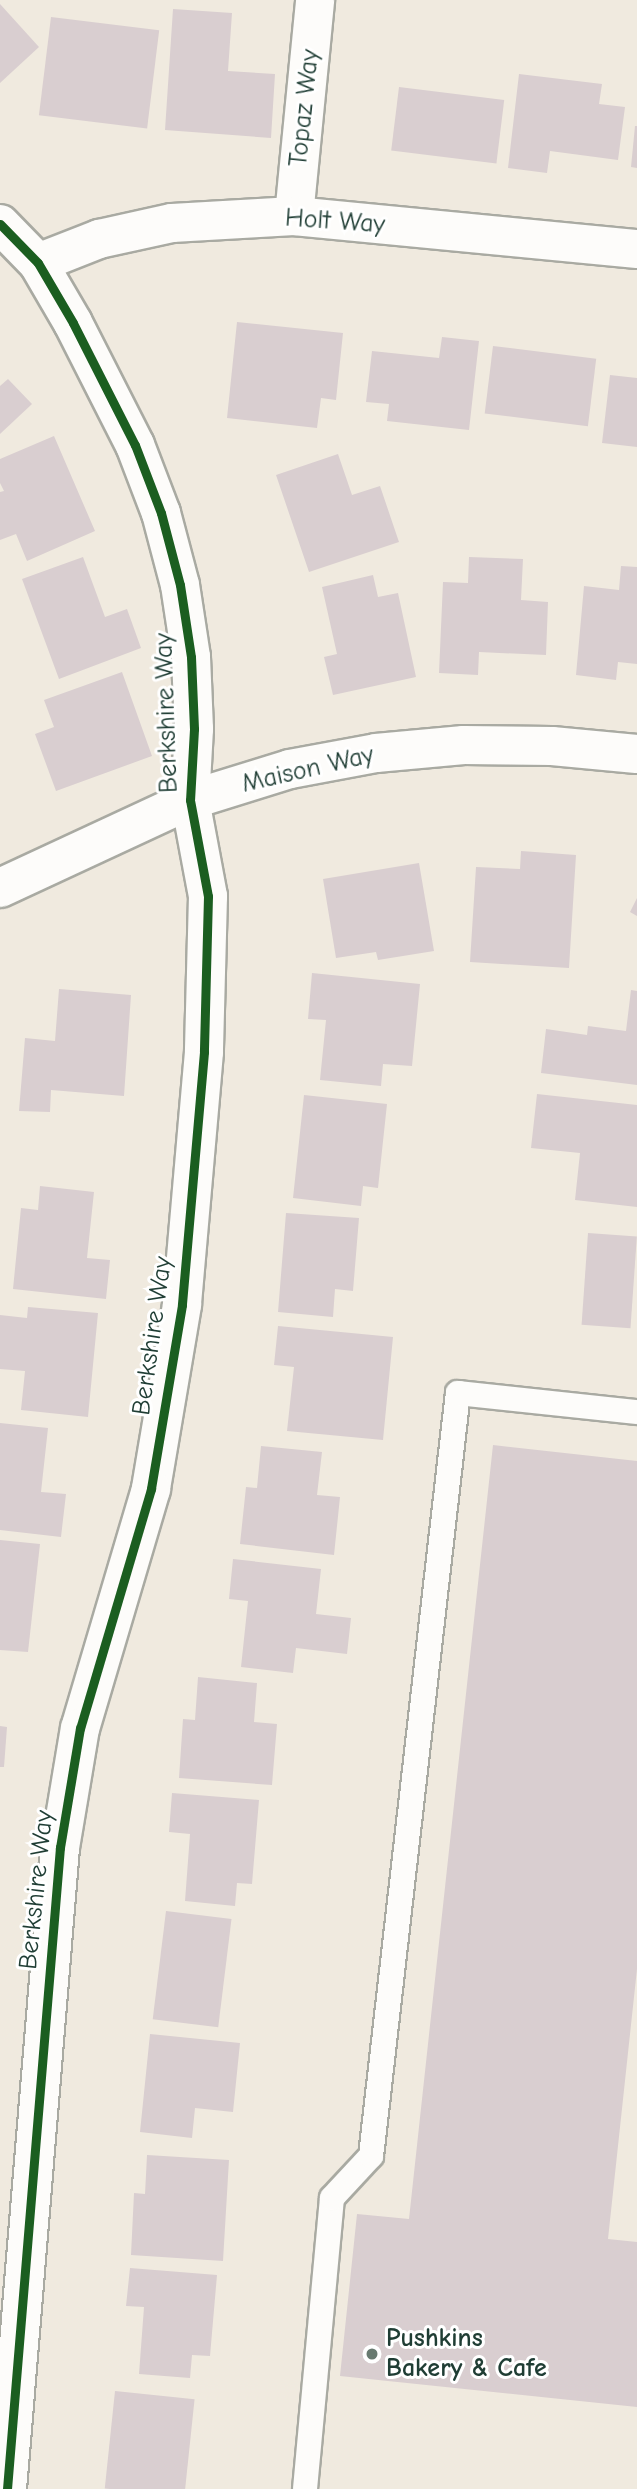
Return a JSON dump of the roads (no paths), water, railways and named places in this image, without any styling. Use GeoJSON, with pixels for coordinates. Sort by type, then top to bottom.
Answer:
{"type":"FeatureCollection","features":[{"type":"Feature","properties":{"kind":"street","name":"Topaz Way"},"geometry":{"type":"LineString","coordinates":[[294,216],[315,0]]}},
{"type":"Feature","properties":{"kind":"street","name":"Holt Way"},"geometry":{"type":"LineString","coordinates":[[38,263],[99,239],[172,223],[294,216],[637,249]]}},
{"type":"Feature","properties":{"kind":"street","name":"Berkshire Way"},"geometry":{"type":"LineString","coordinates":[[0,224],[38,263],[135,445],[161,513],[180,585],[191,657],[194,729],[191,800],[208,896],[204,1052],[181,1305],[151,1489],[80,1728],[60,1847],[7,2489]]}},
{"type":"Feature","properties":{"kind":"street","name":"Maison Way"},"geometry":{"type":"LineString","coordinates":[[0,888],[191,800],[290,769],[376,752],[464,745],[552,746],[637,754]]}},
{"type":"Feature","properties":{"kind":"lane"},"geometry":{"type":"LineString","coordinates":[[305,2489],[332,2198],[371,2156],[458,1393],[637,1412]]}},
{"type":"Feature","properties":{"kind":"place","name":"Pushkins Bakery & Cafe"},"geometry":{"type":"Point","coordinates":[372,2354]}}]}
